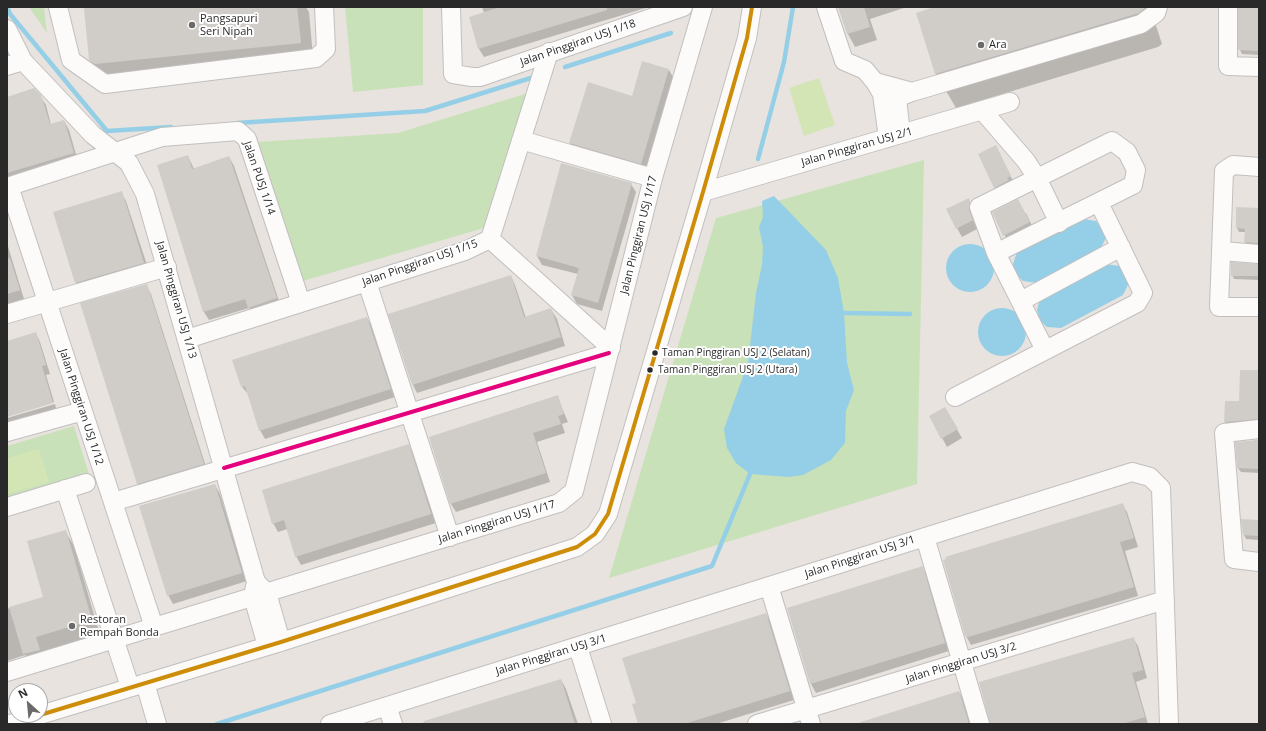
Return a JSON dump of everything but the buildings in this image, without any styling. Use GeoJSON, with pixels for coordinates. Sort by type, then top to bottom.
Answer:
{"type":"FeatureCollection","features":[{"type":"Feature","properties":{"kind":"street"},"geometry":{"type":"LineString","coordinates":[[58,7],[71,60],[106,84],[316,58],[326,49],[324,7]]}},
{"type":"Feature","properties":{"kind":"street","name":"Jalan Pinggiran USJ 1/18"},"geometry":{"type":"LineString","coordinates":[[451,7],[453,74],[472,77],[480,77],[683,7]]}},
{"type":"Feature","properties":{"kind":"street","name":"Jalan Pinggiran USJ 1/17"},"geometry":{"type":"LineString","coordinates":[[7,672],[154,627],[259,590],[450,537],[559,503],[574,491],[653,178],[703,7]]}},
{"type":"Feature","properties":{"kind":"street"},"geometry":{"type":"LineString","coordinates":[[48,713],[274,644],[577,547],[595,534],[608,514],[747,38],[752,7]]}},
{"type":"Feature","properties":{"kind":"street"},"geometry":{"type":"LineString","coordinates":[[826,7],[844,61],[865,70],[875,82],[882,94],[895,136]]}},
{"type":"Feature","properties":{"kind":"street"},"geometry":{"type":"LineString","coordinates":[[895,136],[897,98],[912,92],[1140,24],[1156,14],[1158,7]]}},
{"type":"Feature","properties":{"kind":"street"},"geometry":{"type":"LineString","coordinates":[[1228,7],[1228,66],[1259,67]]}},
{"type":"Feature","properties":{"kind":"street","name":"Jalan Pinggiran USJ 1/13"},"geometry":{"type":"LineString","coordinates":[[7,29],[15,63],[94,135],[129,163],[145,194],[274,644]]}},
{"type":"Feature","properties":{"kind":"street","name":"Jalan Pinggiran USJ 1/15"},"geometry":{"type":"LineString","coordinates":[[187,339],[465,250],[490,239],[549,52]]}},
{"type":"Feature","properties":{"kind":"street"},"geometry":{"type":"LineString","coordinates":[[875,82],[912,92]]}},
{"type":"Feature","properties":{"kind":"street","name":"Jalan Pinggiran USJ 2/1"},"geometry":{"type":"LineString","coordinates":[[703,192],[1010,102]]}},
{"type":"Feature","properties":{"kind":"street"},"geometry":{"type":"LineString","coordinates":[[982,110],[1026,161],[1037,178],[1058,223]]}},
{"type":"Feature","properties":{"kind":"street","name":"Jalan PUSJ 1/14"},"geometry":{"type":"LineString","coordinates":[[8,187],[162,137],[238,131],[247,139],[301,303]]}},
{"type":"Feature","properties":{"kind":"street"},"geometry":{"type":"LineString","coordinates":[[521,140],[653,178]]}},
{"type":"Feature","properties":{"kind":"street"},"geometry":{"type":"LineString","coordinates":[[996,252],[1133,185],[1136,170],[1127,152],[1112,141],[979,207],[996,252],[1045,350]]}},
{"type":"Feature","properties":{"kind":"street"},"geometry":{"type":"LineString","coordinates":[[1259,167],[1233,164],[1224,171],[1220,307],[1259,307]]}},
{"type":"Feature","properties":{"kind":"street","name":"Jalan Pinggiran USJ 1/12"},"geometry":{"type":"LineString","coordinates":[[8,187],[154,627]]}},
{"type":"Feature","properties":{"kind":"street"},"geometry":{"type":"LineString","coordinates":[[955,398],[1137,303],[1143,293],[1099,202]]}},
{"type":"Feature","properties":{"kind":"street"},"geometry":{"type":"LineString","coordinates":[[113,502],[610,351],[490,239]]}},
{"type":"Feature","properties":{"kind":"street"},"geometry":{"type":"LineString","coordinates":[[1021,301],[1120,247]]}},
{"type":"Feature","properties":{"kind":"street"},"geometry":{"type":"LineString","coordinates":[[1222,252],[1259,254]]}},
{"type":"Feature","properties":{"kind":"street"},"geometry":{"type":"LineString","coordinates":[[7,314],[167,267]]}},
{"type":"Feature","properties":{"kind":"street"},"geometry":{"type":"LineString","coordinates":[[367,282],[450,537]]}},
{"type":"Feature","properties":{"kind":"street"},"geometry":{"type":"LineString","coordinates":[[7,432],[82,411]]}},
{"type":"Feature","properties":{"kind":"street"},"geometry":{"type":"LineString","coordinates":[[1259,429],[1224,433],[1234,559],[1259,562]]}},
{"type":"Feature","properties":{"kind":"street","name":"Jalan Pinggiran USJ 3/1"},"geometry":{"type":"LineString","coordinates":[[330,724],[1132,472],[1141,473],[1150,477],[1161,488],[1169,724]]}},
{"type":"Feature","properties":{"kind":"street"},"geometry":{"type":"LineString","coordinates":[[7,507],[86,483]]}},
{"type":"Feature","properties":{"kind":"street"},"geometry":{"type":"LineString","coordinates":[[65,489],[115,639],[157,724]]}},
{"type":"Feature","properties":{"kind":"street"},"geometry":{"type":"LineString","coordinates":[[925,537],[980,724]]}},
{"type":"Feature","properties":{"kind":"street"},"geometry":{"type":"LineString","coordinates":[[769,586],[808,717]]}},
{"type":"Feature","properties":{"kind":"street","name":"Jalan Pinggiran USJ 3/2"},"geometry":{"type":"LineString","coordinates":[[757,724],[808,717],[962,663],[1165,600]]}},
{"type":"Feature","properties":{"kind":"street"},"geometry":{"type":"LineString","coordinates":[[578,647],[602,724]]}},
{"type":"Feature","properties":{"kind":"street"},"geometry":{"type":"LineString","coordinates":[[387,706],[393,724]]}},
{"type":"Feature","properties":{"kind":"green space"},"geometry":{"type":"Polygon","coordinates":[[[29,7],[44,7],[47,33],[29,7]]]}},
{"type":"Feature","properties":{"kind":"green space"},"geometry":{"type":"Polygon","coordinates":[[[345,7],[423,7],[423,85],[353,92],[345,7]]]}},
{"type":"Feature","properties":{"kind":"green space"},"geometry":{"type":"Polygon","coordinates":[[[819,78],[835,125],[804,136],[789,88],[819,78]]]}},
{"type":"Feature","properties":{"kind":"green space"},"geometry":{"type":"Polygon","coordinates":[[[528,93],[484,228],[303,281],[257,142],[398,133],[528,93]]]}},
{"type":"Feature","properties":{"kind":"green space"},"geometry":{"type":"Polygon","coordinates":[[[924,160],[917,484],[609,578],[716,218],[924,160]]]}},
{"type":"Feature","properties":{"kind":"green space"},"geometry":{"type":"Polygon","coordinates":[[[74,426],[89,474],[7,499],[7,446],[74,426]]]}},
{"type":"Feature","properties":{"kind":"green space"},"geometry":{"type":"Polygon","coordinates":[[[39,449],[49,482],[7,494],[7,458],[39,449]]]}},
{"type":"Feature","properties":{"kind":"water"},"geometry":{"type":"Polygon","coordinates":[[[774,196],[826,250],[838,278],[844,313],[847,363],[854,390],[846,411],[845,443],[831,460],[803,475],[789,477],[750,474],[736,463],[727,448],[724,429],[748,363],[756,293],[762,265],[763,247],[759,227],[763,217],[762,201],[774,196]]]}},
{"type":"Feature","properties":{"kind":"water"},"geometry":{"type":"Polygon","coordinates":[[[1083,219],[1096,221],[1105,233],[1105,240],[1099,251],[1037,283],[1023,281],[1016,274],[1013,264],[1017,252],[1083,219]]]}},
{"type":"Feature","properties":{"kind":"water"},"geometry":{"type":"Polygon","coordinates":[[[965,244],[975,244],[987,251],[994,263],[994,273],[987,285],[975,292],[965,292],[957,288],[950,281],[946,273],[946,263],[950,255],[957,248],[965,244]]]}},
{"type":"Feature","properties":{"kind":"water"},"geometry":{"type":"Polygon","coordinates":[[[1106,264],[1119,266],[1128,277],[1128,285],[1123,295],[1061,328],[1047,327],[1040,321],[1037,310],[1040,299],[1106,264]]]}},
{"type":"Feature","properties":{"kind":"water"},"geometry":{"type":"Polygon","coordinates":[[[997,308],[1007,308],[1019,315],[1026,327],[1026,337],[1019,349],[1007,356],[997,356],[989,352],[982,345],[978,337],[978,327],[982,319],[989,312],[997,308]]]}},
{"type":"Feature","properties":{"kind":"waterway"},"geometry":{"type":"LineString","coordinates":[[7,7],[10,14],[107,131],[171,127]]}},
{"type":"Feature","properties":{"kind":"waterway"},"geometry":{"type":"LineString","coordinates":[[758,159],[784,62],[793,7]]}},
{"type":"Feature","properties":{"kind":"waterway"},"geometry":{"type":"LineString","coordinates":[[565,67],[671,33]]}},
{"type":"Feature","properties":{"kind":"waterway"},"geometry":{"type":"LineString","coordinates":[[237,123],[425,111],[534,77]]}},
{"type":"Feature","properties":{"kind":"waterway"},"geometry":{"type":"LineString","coordinates":[[844,313],[910,314]]}},
{"type":"Feature","properties":{"kind":"waterway"},"geometry":{"type":"LineString","coordinates":[[217,724],[712,566],[750,474]]}},
{"type":"Feature","properties":{"kind":"transit line"},"geometry":{"type":"LineString","coordinates":[[48,713],[281,642],[577,547],[595,534],[608,514],[747,38],[752,7]]}},
{"type":"Feature","properties":{"kind":"transit line"},"geometry":{"type":"LineString","coordinates":[[224,468],[609,353]]}},
{"type":"Feature","properties":{"kind":"place","name":"Pangsapuri Seri Nipah"},"geometry":{"type":"Point","coordinates":[192,25]}},
{"type":"Feature","properties":{"kind":"place","name":"Ara"},"geometry":{"type":"Point","coordinates":[981,45]}},
{"type":"Feature","properties":{"kind":"place","name":"Taman Pinggiran USJ 2 (Selatan)"},"geometry":{"type":"Point","coordinates":[655,353]}},
{"type":"Feature","properties":{"kind":"place","name":"Taman Pinggiran USJ 2 (Utara)"},"geometry":{"type":"Point","coordinates":[650,370]}},
{"type":"Feature","properties":{"kind":"place","name":"Restoran Rempah Bonda"},"geometry":{"type":"Point","coordinates":[72,626]}}]}
